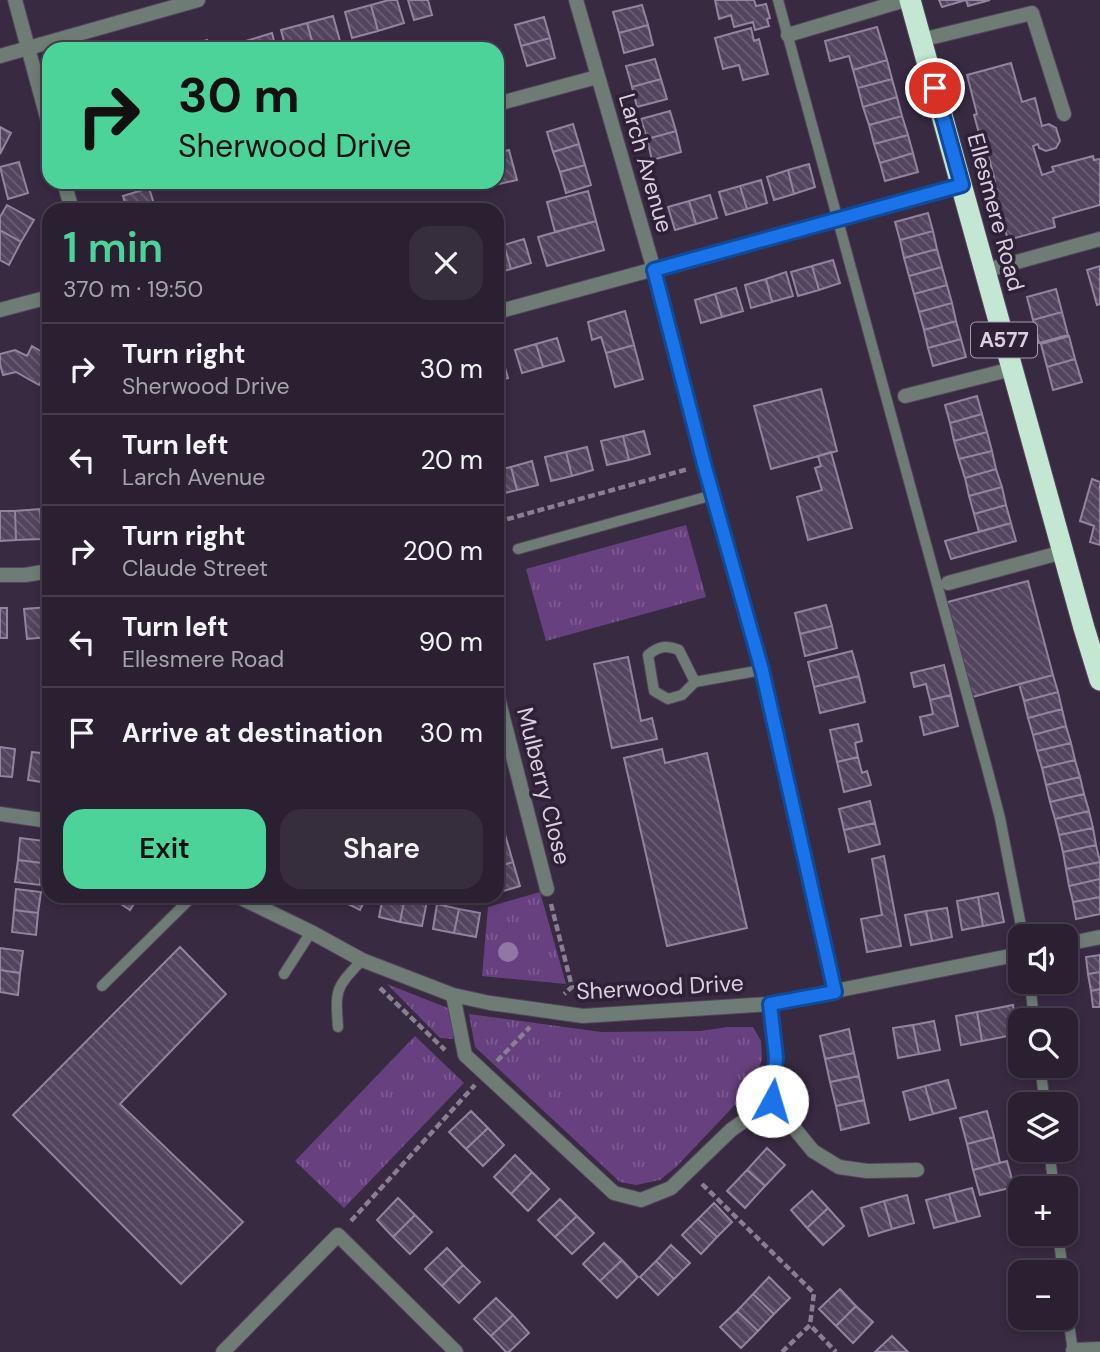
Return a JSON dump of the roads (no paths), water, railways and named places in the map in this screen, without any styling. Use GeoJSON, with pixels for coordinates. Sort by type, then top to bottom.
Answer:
{"type":"FeatureCollection","features":[{"type":"Feature","properties":{"kind":"highway","name":"Ellesmere Road"},"geometry":{"type":"LineString","coordinates":[[910,0],[1063,552],[1092,631],[1100,680]]}},
{"type":"Feature","properties":{"kind":"street"},"geometry":{"type":"LineString","coordinates":[[15,0],[42,100]]}},
{"type":"Feature","properties":{"kind":"street"},"geometry":{"type":"LineString","coordinates":[[52,42],[198,0]]}},
{"type":"Feature","properties":{"kind":"street","name":"Larch Avenue"},"geometry":{"type":"LineString","coordinates":[[576,0],[654,270],[704,464],[762,670],[835,992]]}},
{"type":"Feature","properties":{"kind":"street"},"geometry":{"type":"LineString","coordinates":[[788,35],[905,0]]}},
{"type":"Feature","properties":{"kind":"street"},"geometry":{"type":"LineString","coordinates":[[921,40],[1032,13],[1064,114]]}},
{"type":"Feature","properties":{"kind":"street"},"geometry":{"type":"LineString","coordinates":[[0,56],[42,45]]}},
{"type":"Feature","properties":{"kind":"street"},"geometry":{"type":"LineString","coordinates":[[504,102],[597,77]]}},
{"type":"Feature","properties":{"kind":"street"},"geometry":{"type":"LineString","coordinates":[[504,310],[962,185]]}},
{"type":"Feature","properties":{"kind":"street"},"geometry":{"type":"LineString","coordinates":[[984,271],[1100,239]]}},
{"type":"Feature","properties":{"kind":"street"},"geometry":{"type":"LineString","coordinates":[[0,310],[42,299]]}},
{"type":"Feature","properties":{"kind":"street"},"geometry":{"type":"LineString","coordinates":[[905,396],[1012,369]]}},
{"type":"Feature","properties":{"kind":"street"},"geometry":{"type":"LineString","coordinates":[[948,583],[1063,552]]}},
{"type":"Feature","properties":{"kind":"street"},"geometry":{"type":"LineString","coordinates":[[0,575],[42,572]]}},
{"type":"Feature","properties":{"kind":"street","name":"Mulberry Close"},"geometry":{"type":"LineString","coordinates":[[504,721],[547,889]]}},
{"type":"Feature","properties":{"kind":"street"},"geometry":{"type":"LineString","coordinates":[[0,814],[42,820]]}},
{"type":"Feature","properties":{"kind":"street","name":"Sherwood Drive"},"geometry":{"type":"LineString","coordinates":[[251,903],[362,960],[453,995],[545,1012],[583,1016],[770,1004],[1008,956]]}},
{"type":"Feature","properties":{"kind":"street"},"geometry":{"type":"LineString","coordinates":[[1078,942],[1100,937]]}},
{"type":"Feature","properties":{"kind":"street"},"geometry":{"type":"LineString","coordinates":[[453,995],[466,1055],[614,1193],[641,1200],[671,1188],[731,1130],[772,1101]]}},
{"type":"Feature","properties":{"kind":"street"},"geometry":{"type":"LineString","coordinates":[[770,1004],[776,1057],[772,1101],[813,1151],[839,1167],[867,1171],[917,1170]]}},
{"type":"Feature","properties":{"kind":"street"},"geometry":{"type":"LineString","coordinates":[[223,1352],[338,1235],[456,1352]]}},
{"type":"Feature","properties":{"kind":"street"},"geometry":{"type":"LineString","coordinates":[[1073,1351],[1100,1349]]}},
{"type":"Feature","properties":{"kind":"lane"},"geometry":{"type":"LineString","coordinates":[[778,0],[997,806],[1021,924]]}},
{"type":"Feature","properties":{"kind":"lane"},"geometry":{"type":"LineString","coordinates":[[518,549],[713,495]]}},
{"type":"Feature","properties":{"kind":"lane"},"geometry":{"type":"LineString","coordinates":[[695,682],[679,650],[667,646],[657,648],[648,655],[654,691],[668,699],[682,695],[695,682],[762,670]]}},
{"type":"Feature","properties":{"kind":"lane"},"geometry":{"type":"LineString","coordinates":[[102,986],[186,903]]}},
{"type":"Feature","properties":{"kind":"lane"},"geometry":{"type":"LineString","coordinates":[[284,974],[311,932]]}},
{"type":"Feature","properties":{"kind":"lane"},"geometry":{"type":"LineString","coordinates":[[338,1027],[337,992],[342,982],[362,960]]}},
{"type":"Feature","properties":{"kind":"lane"},"geometry":{"type":"LineString","coordinates":[[1070,1330],[1073,1351]]}}]}
